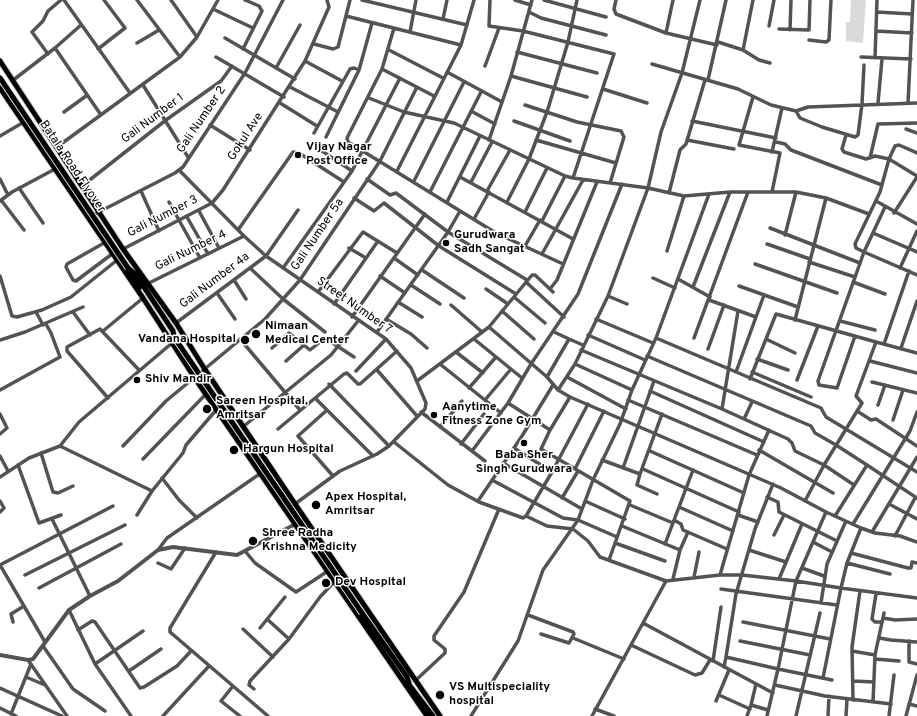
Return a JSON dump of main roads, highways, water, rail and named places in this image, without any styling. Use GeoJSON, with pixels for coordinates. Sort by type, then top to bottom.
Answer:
{"type":"FeatureCollection","features":[{"type":"Feature","properties":{"kind":"main road"},"geometry":{"type":"LineString","coordinates":[[0,61],[123,249],[176,323],[204,368],[295,504],[440,716]]}},
{"type":"Feature","properties":{"kind":"main road","name":"Batala Road Flyover"},"geometry":{"type":"LineString","coordinates":[[0,78],[128,268],[136,275],[173,331],[174,337],[407,676],[409,683],[432,716]]}},
{"type":"Feature","properties":{"kind":"main road"},"geometry":{"type":"LineString","coordinates":[[0,88],[116,261],[143,298],[194,377],[262,473],[428,716]]}},
{"type":"Feature","properties":{"kind":"place","name":"Vijay Nagar Post Office"},"geometry":{"type":"Point","coordinates":[298,155]}},
{"type":"Feature","properties":{"kind":"place","name":"Gurudwara Sadh Sangat"},"geometry":{"type":"Point","coordinates":[446,243]}},
{"type":"Feature","properties":{"kind":"place","name":"Nimaan Medical Center"},"geometry":{"type":"Point","coordinates":[256,334]}},
{"type":"Feature","properties":{"kind":"place","name":"Vandana Hospital"},"geometry":{"type":"Point","coordinates":[245,340]}},
{"type":"Feature","properties":{"kind":"place","name":"Shiv Mandir"},"geometry":{"type":"Point","coordinates":[137,380]}},
{"type":"Feature","properties":{"kind":"place","name":"Sareen Hospital, Amritsar"},"geometry":{"type":"Point","coordinates":[207,409]}},
{"type":"Feature","properties":{"kind":"place","name":"Aanytime Fitness Zone Gym"},"geometry":{"type":"Point","coordinates":[434,415]}},
{"type":"Feature","properties":{"kind":"place","name":"Baba Sher Singh Gurudwara"},"geometry":{"type":"Point","coordinates":[524,443]}},
{"type":"Feature","properties":{"kind":"place","name":"Hargun Hospital"},"geometry":{"type":"Point","coordinates":[234,450]}},
{"type":"Feature","properties":{"kind":"place","name":"Apex Hospital, Amritsar"},"geometry":{"type":"Point","coordinates":[316,505]}},
{"type":"Feature","properties":{"kind":"place","name":"Shree Radha Krishna Medicity"},"geometry":{"type":"Point","coordinates":[253,541]}},
{"type":"Feature","properties":{"kind":"place","name":"Dev Hospital"},"geometry":{"type":"Point","coordinates":[326,583]}},
{"type":"Feature","properties":{"kind":"place","name":"VS Multispeciality hospital"},"geometry":{"type":"Point","coordinates":[440,695]}}]}
